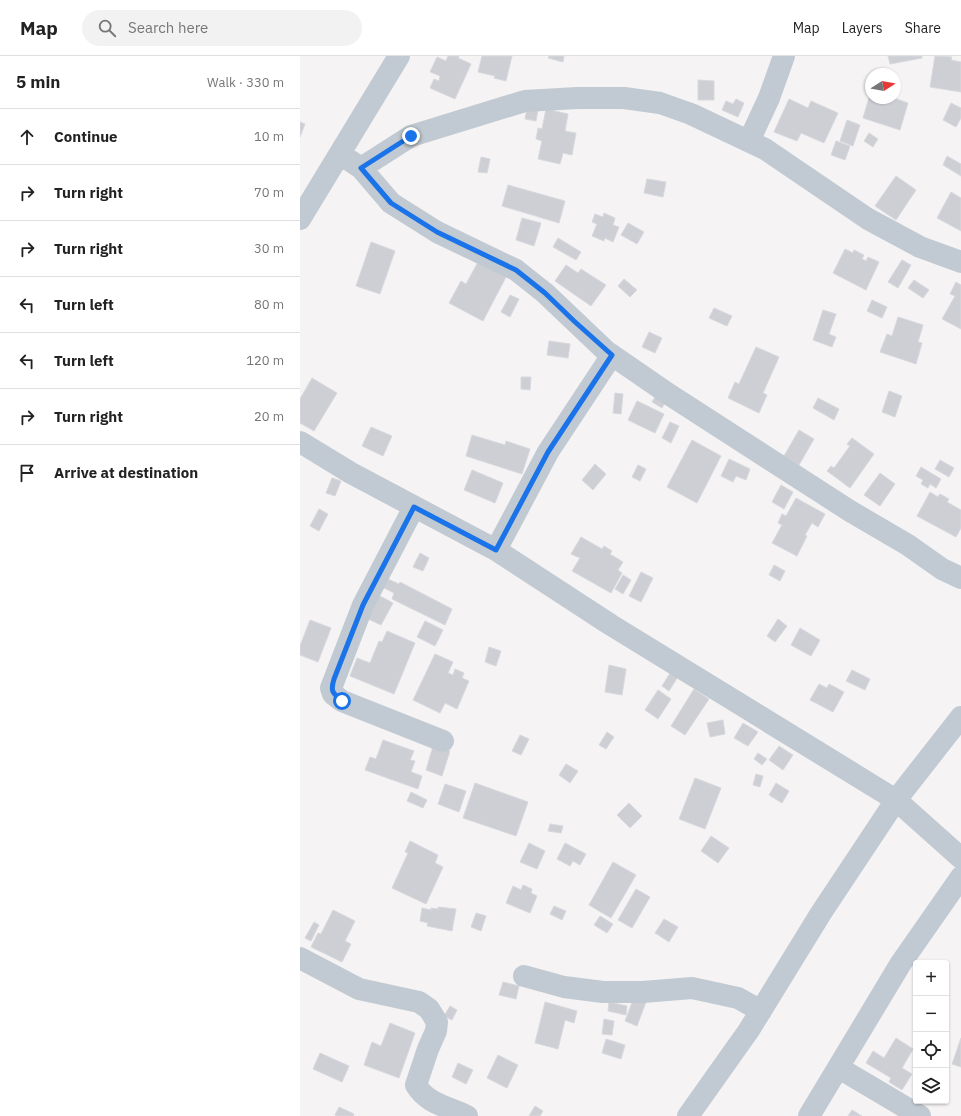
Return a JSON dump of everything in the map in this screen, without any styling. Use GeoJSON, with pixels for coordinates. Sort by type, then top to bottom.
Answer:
{"type":"FeatureCollection","features":[{"type":"Feature","properties":{"kind":"street"},"geometry":{"type":"LineString","coordinates":[[301,215],[399,56]]}},
{"type":"Feature","properties":{"kind":"street"},"geometry":{"type":"LineString","coordinates":[[749,141],[769,98],[784,56]]}},
{"type":"Feature","properties":{"kind":"street"},"geometry":{"type":"LineString","coordinates":[[361,168],[411,136],[525,101],[569,98],[624,98],[660,103],[691,114],[765,149],[868,219],[920,247],[961,262]]}},
{"type":"Feature","properties":{"kind":"street"},"geometry":{"type":"LineString","coordinates":[[340,154],[361,168],[391,203],[437,232],[516,270],[545,293],[612,355],[670,395],[850,511],[908,545],[942,569],[961,578]]}},
{"type":"Feature","properties":{"kind":"street"},"geometry":{"type":"LineString","coordinates":[[496,550],[548,452],[612,355]]}},
{"type":"Feature","properties":{"kind":"street"},"geometry":{"type":"LineString","coordinates":[[300,442],[351,473],[496,550],[611,625],[896,800],[961,858]]}},
{"type":"Feature","properties":{"kind":"street"},"geometry":{"type":"LineString","coordinates":[[414,507],[363,605],[331,688],[333,694],[342,701],[443,741]]}},
{"type":"Feature","properties":{"kind":"street"},"geometry":{"type":"LineString","coordinates":[[688,1116],[749,1030],[821,914],[896,800],[961,717]]}},
{"type":"Feature","properties":{"kind":"street"},"geometry":{"type":"LineString","coordinates":[[809,1116],[901,963],[961,877]]}},
{"type":"Feature","properties":{"kind":"street"},"geometry":{"type":"LineString","coordinates":[[300,958],[359,990],[419,1002],[430,1009],[437,1022],[436,1031],[428,1049],[416,1085],[427,1099],[467,1116]]}},
{"type":"Feature","properties":{"kind":"street"},"geometry":{"type":"LineString","coordinates":[[524,976],[564,987],[603,992],[643,992],[692,988],[738,998],[761,1011]]}},
{"type":"Feature","properties":{"kind":"street"},"geometry":{"type":"LineString","coordinates":[[839,1068],[920,1116]]}},
{"type":"Feature","properties":{"kind":"building"},"geometry":{"type":"Polygon","coordinates":[[[448,56],[459,56],[458,58],[471,64],[455,99],[430,88],[434,79],[439,81],[440,76],[430,72],[437,57],[446,61],[448,56]]]}},
{"type":"Feature","properties":{"kind":"building"},"geometry":{"type":"Polygon","coordinates":[[[482,56],[512,56],[506,81],[494,78],[495,76],[478,72],[482,56]]]}},
{"type":"Feature","properties":{"kind":"building"},"geometry":{"type":"Polygon","coordinates":[[[549,56],[564,56],[563,62],[548,58],[549,56]]]}},
{"type":"Feature","properties":{"kind":"building"},"geometry":{"type":"Polygon","coordinates":[[[888,56],[922,56],[922,58],[890,64],[888,56]]]}},
{"type":"Feature","properties":{"kind":"building"},"geometry":{"type":"Polygon","coordinates":[[[935,56],[952,57],[951,60],[961,62],[961,92],[930,87],[935,56]]]}},
{"type":"Feature","properties":{"kind":"building"},"geometry":{"type":"Polygon","coordinates":[[[698,80],[714,81],[714,100],[698,100],[698,80]]]}},
{"type":"Feature","properties":{"kind":"building"},"geometry":{"type":"Polygon","coordinates":[[[736,99],[744,103],[738,117],[722,110],[726,101],[733,104],[736,99]]]}},
{"type":"Feature","properties":{"kind":"building"},"geometry":{"type":"Polygon","coordinates":[[[789,99],[808,108],[811,101],[838,113],[824,143],[801,133],[797,141],[774,132],[789,99]]]}},
{"type":"Feature","properties":{"kind":"building"},"geometry":{"type":"Polygon","coordinates":[[[901,100],[908,103],[900,130],[863,118],[867,104],[901,104],[901,100]]]}},
{"type":"Feature","properties":{"kind":"building"},"geometry":{"type":"Polygon","coordinates":[[[951,103],[961,108],[961,118],[956,127],[943,120],[951,103]]]}},
{"type":"Feature","properties":{"kind":"building"},"geometry":{"type":"Polygon","coordinates":[[[527,108],[538,110],[536,121],[525,119],[527,108]]]}},
{"type":"Feature","properties":{"kind":"building"},"geometry":{"type":"Polygon","coordinates":[[[546,109],[568,114],[565,131],[576,133],[572,155],[563,153],[560,164],[538,159],[542,141],[536,139],[538,128],[542,129],[546,109]]]}},
{"type":"Feature","properties":{"kind":"building"},"geometry":{"type":"Polygon","coordinates":[[[847,120],[860,125],[853,146],[840,141],[847,120]]]}},
{"type":"Feature","properties":{"kind":"building"},"geometry":{"type":"Polygon","coordinates":[[[300,122],[305,124],[300,137],[300,122]]]}},
{"type":"Feature","properties":{"kind":"building"},"geometry":{"type":"Polygon","coordinates":[[[869,133],[878,139],[873,147],[864,141],[869,133]]]}},
{"type":"Feature","properties":{"kind":"building"},"geometry":{"type":"Polygon","coordinates":[[[836,141],[850,146],[845,160],[831,155],[836,141]]]}},
{"type":"Feature","properties":{"kind":"building"},"geometry":{"type":"Polygon","coordinates":[[[947,156],[961,164],[961,176],[943,165],[947,156]]]}},
{"type":"Feature","properties":{"kind":"building"},"geometry":{"type":"Polygon","coordinates":[[[481,157],[490,159],[487,173],[478,172],[481,157]]]}},
{"type":"Feature","properties":{"kind":"building"},"geometry":{"type":"Polygon","coordinates":[[[896,176],[916,190],[896,220],[875,206],[896,176]]]}},
{"type":"Feature","properties":{"kind":"building"},"geometry":{"type":"Polygon","coordinates":[[[647,179],[666,182],[663,197],[644,193],[647,179]]]}},
{"type":"Feature","properties":{"kind":"building"},"geometry":{"type":"Polygon","coordinates":[[[508,185],[565,201],[559,223],[502,206],[508,185]]]}},
{"type":"Feature","properties":{"kind":"building"},"geometry":{"type":"Polygon","coordinates":[[[951,192],[961,198],[961,231],[937,218],[951,192]]]}},
{"type":"Feature","properties":{"kind":"building"},"geometry":{"type":"Polygon","coordinates":[[[604,213],[615,218],[613,225],[619,227],[613,242],[605,238],[604,241],[592,236],[597,224],[592,222],[595,214],[603,217],[604,213]]]}},
{"type":"Feature","properties":{"kind":"building"},"geometry":{"type":"Polygon","coordinates":[[[522,218],[541,223],[534,246],[516,240],[522,218]]]}},
{"type":"Feature","properties":{"kind":"building"},"geometry":{"type":"Polygon","coordinates":[[[628,223],[644,232],[637,244],[621,235],[628,223]]]}},
{"type":"Feature","properties":{"kind":"building"},"geometry":{"type":"Polygon","coordinates":[[[558,238],[581,252],[576,260],[553,247],[558,238]]]}},
{"type":"Feature","properties":{"kind":"building"},"geometry":{"type":"Polygon","coordinates":[[[371,242],[395,251],[380,294],[356,286],[371,242]]]}},
{"type":"Feature","properties":{"kind":"building"},"geometry":{"type":"Polygon","coordinates":[[[845,249],[853,253],[854,250],[864,255],[862,259],[866,261],[868,257],[879,262],[866,290],[833,273],[845,249]]]}},
{"type":"Feature","properties":{"kind":"building"},"geometry":{"type":"Polygon","coordinates":[[[902,260],[911,265],[898,288],[888,282],[902,260]]]}},
{"type":"Feature","properties":{"kind":"building"},"geometry":{"type":"Polygon","coordinates":[[[478,262],[506,277],[483,321],[449,303],[461,281],[466,284],[478,262]]]}},
{"type":"Feature","properties":{"kind":"building"},"geometry":{"type":"Polygon","coordinates":[[[566,265],[578,273],[581,269],[606,285],[591,306],[555,281],[566,265]]]}},
{"type":"Feature","properties":{"kind":"building"},"geometry":{"type":"Polygon","coordinates":[[[624,279],[637,290],[630,297],[618,286],[624,279]]]}},
{"type":"Feature","properties":{"kind":"building"},"geometry":{"type":"Polygon","coordinates":[[[914,280],[929,290],[923,298],[908,288],[914,280]]]}},
{"type":"Feature","properties":{"kind":"building"},"geometry":{"type":"Polygon","coordinates":[[[956,282],[961,285],[961,329],[942,319],[955,296],[950,294],[956,282]]]}},
{"type":"Feature","properties":{"kind":"building"},"geometry":{"type":"Polygon","coordinates":[[[510,295],[519,299],[510,317],[501,312],[510,295]]]}},
{"type":"Feature","properties":{"kind":"building"},"geometry":{"type":"Polygon","coordinates":[[[872,300],[887,307],[882,318],[867,311],[872,300]]]}},
{"type":"Feature","properties":{"kind":"building"},"geometry":{"type":"Polygon","coordinates":[[[714,308],[732,316],[727,326],[709,318],[714,308]]]}},
{"type":"Feature","properties":{"kind":"building"},"geometry":{"type":"Polygon","coordinates":[[[823,310],[836,314],[829,334],[836,337],[832,347],[813,340],[823,310]]]}},
{"type":"Feature","properties":{"kind":"building"},"geometry":{"type":"Polygon","coordinates":[[[898,317],[923,325],[918,342],[922,343],[916,364],[880,352],[887,334],[892,336],[898,317]]]}},
{"type":"Feature","properties":{"kind":"building"},"geometry":{"type":"Polygon","coordinates":[[[649,332],[662,338],[655,353],[642,347],[649,332]]]}},
{"type":"Feature","properties":{"kind":"building"},"geometry":{"type":"Polygon","coordinates":[[[549,341],[570,344],[568,358],[547,355],[549,341]]]}},
{"type":"Feature","properties":{"kind":"building"},"geometry":{"type":"Polygon","coordinates":[[[756,347],[779,357],[763,393],[767,395],[759,413],[728,398],[735,382],[739,384],[756,347]]]}},
{"type":"Feature","properties":{"kind":"building"},"geometry":{"type":"Polygon","coordinates":[[[521,377],[531,377],[530,390],[521,389],[521,377]]]}},
{"type":"Feature","properties":{"kind":"building"},"geometry":{"type":"Polygon","coordinates":[[[312,378],[337,393],[314,431],[300,423],[300,399],[312,378]]]}},
{"type":"Feature","properties":{"kind":"building"},"geometry":{"type":"Polygon","coordinates":[[[889,391],[902,396],[895,417],[882,412],[889,391]]]}},
{"type":"Feature","properties":{"kind":"building"},"geometry":{"type":"Polygon","coordinates":[[[615,393],[623,394],[621,414],[613,413],[615,393]]]}},
{"type":"Feature","properties":{"kind":"building"},"geometry":{"type":"Polygon","coordinates":[[[656,395],[666,401],[662,408],[652,402],[656,395]]]}},
{"type":"Feature","properties":{"kind":"building"},"geometry":{"type":"Polygon","coordinates":[[[818,398],[839,409],[834,420],[813,408],[818,398]]]}},
{"type":"Feature","properties":{"kind":"building"},"geometry":{"type":"Polygon","coordinates":[[[637,401],[664,414],[655,433],[628,420],[637,401]]]}},
{"type":"Feature","properties":{"kind":"building"},"geometry":{"type":"Polygon","coordinates":[[[670,422],[679,426],[671,443],[662,438],[670,422]]]}},
{"type":"Feature","properties":{"kind":"building"},"geometry":{"type":"Polygon","coordinates":[[[371,427],[392,436],[383,456],[362,446],[371,427]]]}},
{"type":"Feature","properties":{"kind":"building"},"geometry":{"type":"Polygon","coordinates":[[[799,430],[814,439],[799,465],[784,456],[799,430]]]}},
{"type":"Feature","properties":{"kind":"building"},"geometry":{"type":"Polygon","coordinates":[[[472,435],[505,445],[506,441],[530,449],[522,474],[466,456],[472,435]]]}},
{"type":"Feature","properties":{"kind":"building"},"geometry":{"type":"Polygon","coordinates":[[[852,438],[874,454],[850,488],[827,471],[831,466],[834,468],[850,446],[847,444],[852,438]]]}},
{"type":"Feature","properties":{"kind":"building"},"geometry":{"type":"Polygon","coordinates":[[[692,440],[721,456],[697,503],[667,487],[692,440]]]}},
{"type":"Feature","properties":{"kind":"building"},"geometry":{"type":"Polygon","coordinates":[[[729,459],[750,469],[746,480],[736,476],[733,482],[721,476],[729,459]]]}},
{"type":"Feature","properties":{"kind":"building"},"geometry":{"type":"Polygon","coordinates":[[[940,460],[954,468],[949,477],[935,469],[940,460]]]}},
{"type":"Feature","properties":{"kind":"building"},"geometry":{"type":"Polygon","coordinates":[[[595,464],[606,474],[593,490],[582,480],[595,464]]]}},
{"type":"Feature","properties":{"kind":"building"},"geometry":{"type":"Polygon","coordinates":[[[638,465],[646,469],[640,481],[632,477],[638,465]]]}},
{"type":"Feature","properties":{"kind":"building"},"geometry":{"type":"Polygon","coordinates":[[[921,467],[941,479],[936,488],[930,484],[928,488],[921,484],[923,480],[916,476],[921,467]]]}},
{"type":"Feature","properties":{"kind":"building"},"geometry":{"type":"Polygon","coordinates":[[[472,470],[503,483],[495,503],[464,490],[472,470]]]}},
{"type":"Feature","properties":{"kind":"building"},"geometry":{"type":"Polygon","coordinates":[[[880,473],[895,484],[880,506],[864,495],[880,473]]]}},
{"type":"Feature","properties":{"kind":"building"},"geometry":{"type":"Polygon","coordinates":[[[332,478],[341,481],[335,496],[326,493],[332,478]]]}},
{"type":"Feature","properties":{"kind":"building"},"geometry":{"type":"Polygon","coordinates":[[[781,485],[793,492],[784,509],[772,502],[781,485]]]}},
{"type":"Feature","properties":{"kind":"building"},"geometry":{"type":"Polygon","coordinates":[[[930,492],[938,497],[940,494],[949,499],[947,502],[961,510],[961,528],[956,537],[917,516],[930,492]]]}},
{"type":"Feature","properties":{"kind":"building"},"geometry":{"type":"Polygon","coordinates":[[[796,498],[825,514],[818,527],[812,523],[805,535],[807,536],[797,556],[772,543],[782,525],[778,523],[782,514],[786,516],[796,498]]]}},
{"type":"Feature","properties":{"kind":"building"},"geometry":{"type":"Polygon","coordinates":[[[319,509],[328,514],[319,531],[310,526],[319,509]]]}},
{"type":"Feature","properties":{"kind":"building"},"geometry":{"type":"Polygon","coordinates":[[[581,537],[602,549],[604,546],[612,551],[610,554],[623,562],[618,570],[622,573],[611,593],[572,571],[580,558],[571,554],[581,537]]]}},
{"type":"Feature","properties":{"kind":"building"},"geometry":{"type":"Polygon","coordinates":[[[420,553],[429,558],[423,571],[413,567],[420,553]]]}},
{"type":"Feature","properties":{"kind":"building"},"geometry":{"type":"Polygon","coordinates":[[[774,565],[785,571],[780,581],[769,575],[774,565]]]}},
{"type":"Feature","properties":{"kind":"building"},"geometry":{"type":"Polygon","coordinates":[[[641,572],[653,578],[641,602],[629,596],[641,572]]]}},
{"type":"Feature","properties":{"kind":"building"},"geometry":{"type":"Polygon","coordinates":[[[623,575],[631,580],[623,594],[615,589],[623,575]]]}},
{"type":"Feature","properties":{"kind":"building"},"geometry":{"type":"Polygon","coordinates":[[[388,579],[399,584],[400,582],[452,609],[445,625],[392,599],[394,593],[384,588],[388,579]]]}},
{"type":"Feature","properties":{"kind":"building"},"geometry":{"type":"Polygon","coordinates":[[[378,595],[393,603],[381,625],[366,618],[378,595]]]}},
{"type":"Feature","properties":{"kind":"building"},"geometry":{"type":"Polygon","coordinates":[[[778,619],[787,626],[775,642],[767,636],[778,619]]]}},
{"type":"Feature","properties":{"kind":"building"},"geometry":{"type":"Polygon","coordinates":[[[310,620],[331,628],[318,662],[300,655],[300,646],[310,620]]]}},
{"type":"Feature","properties":{"kind":"building"},"geometry":{"type":"Polygon","coordinates":[[[425,621],[443,630],[435,646],[417,637],[425,621]]]}},
{"type":"Feature","properties":{"kind":"building"},"geometry":{"type":"Polygon","coordinates":[[[800,628],[820,640],[811,656],[791,645],[800,628]]]}},
{"type":"Feature","properties":{"kind":"building"},"geometry":{"type":"Polygon","coordinates":[[[387,631],[415,643],[394,694],[350,676],[357,658],[370,663],[379,641],[382,642],[387,631]]]}},
{"type":"Feature","properties":{"kind":"building"},"geometry":{"type":"Polygon","coordinates":[[[489,647],[501,651],[496,666],[485,662],[489,647]]]}},
{"type":"Feature","properties":{"kind":"building"},"geometry":{"type":"Polygon","coordinates":[[[435,654],[453,662],[448,673],[453,675],[455,669],[464,673],[462,678],[469,681],[457,709],[445,703],[440,713],[413,700],[435,654]]]}},
{"type":"Feature","properties":{"kind":"building"},"geometry":{"type":"Polygon","coordinates":[[[609,665],[626,669],[622,695],[605,692],[609,665]]]}},
{"type":"Feature","properties":{"kind":"building"},"geometry":{"type":"Polygon","coordinates":[[[672,670],[679,675],[669,691],[662,686],[672,670]]]}},
{"type":"Feature","properties":{"kind":"building"},"geometry":{"type":"Polygon","coordinates":[[[852,670],[870,679],[865,690],[846,681],[852,670]]]}},
{"type":"Feature","properties":{"kind":"building"},"geometry":{"type":"Polygon","coordinates":[[[819,684],[827,688],[829,684],[844,692],[833,712],[810,700],[819,684]]]}},
{"type":"Feature","properties":{"kind":"building"},"geometry":{"type":"Polygon","coordinates":[[[694,689],[709,699],[685,735],[671,726],[694,689]]]}},
{"type":"Feature","properties":{"kind":"building"},"geometry":{"type":"Polygon","coordinates":[[[658,690],[671,699],[658,719],[645,710],[658,690]]]}},
{"type":"Feature","properties":{"kind":"building"},"geometry":{"type":"Polygon","coordinates":[[[723,720],[725,734],[710,737],[707,723],[723,720]]]}},
{"type":"Feature","properties":{"kind":"building"},"geometry":{"type":"Polygon","coordinates":[[[743,723],[758,732],[748,746],[734,738],[743,723]]]}},
{"type":"Feature","properties":{"kind":"building"},"geometry":{"type":"Polygon","coordinates":[[[607,732],[614,737],[606,749],[599,745],[607,732]]]}},
{"type":"Feature","properties":{"kind":"building"},"geometry":{"type":"Polygon","coordinates":[[[520,735],[529,739],[521,755],[512,751],[520,735]]]}},
{"type":"Feature","properties":{"kind":"building"},"geometry":{"type":"Polygon","coordinates":[[[383,740],[414,751],[410,760],[415,761],[411,772],[422,776],[418,789],[365,770],[370,757],[376,759],[383,740]]]}},
{"type":"Feature","properties":{"kind":"building"},"geometry":{"type":"Polygon","coordinates":[[[433,746],[450,751],[442,776],[426,770],[433,746]]]}},
{"type":"Feature","properties":{"kind":"building"},"geometry":{"type":"Polygon","coordinates":[[[779,746],[793,755],[783,770],[769,760],[779,746]]]}},
{"type":"Feature","properties":{"kind":"building"},"geometry":{"type":"Polygon","coordinates":[[[758,753],[767,759],[762,765],[754,759],[758,753]]]}},
{"type":"Feature","properties":{"kind":"building"},"geometry":{"type":"Polygon","coordinates":[[[566,764],[578,771],[570,783],[559,775],[566,764]]]}},
{"type":"Feature","properties":{"kind":"building"},"geometry":{"type":"Polygon","coordinates":[[[756,774],[763,776],[760,787],[753,785],[756,774]]]}},
{"type":"Feature","properties":{"kind":"building"},"geometry":{"type":"Polygon","coordinates":[[[695,778],[721,788],[705,829],[679,819],[695,778]]]}},
{"type":"Feature","properties":{"kind":"building"},"geometry":{"type":"Polygon","coordinates":[[[475,783],[528,802],[516,836],[463,818],[475,783]]]}},
{"type":"Feature","properties":{"kind":"building"},"geometry":{"type":"Polygon","coordinates":[[[776,783],[789,791],[782,803],[769,795],[776,783]]]}},
{"type":"Feature","properties":{"kind":"building"},"geometry":{"type":"Polygon","coordinates":[[[445,784],[466,791],[459,812],[438,804],[445,784]]]}},
{"type":"Feature","properties":{"kind":"building"},"geometry":{"type":"Polygon","coordinates":[[[411,792],[427,800],[423,808],[407,801],[411,792]]]}},
{"type":"Feature","properties":{"kind":"building"},"geometry":{"type":"Polygon","coordinates":[[[629,803],[642,816],[630,828],[617,815],[629,803]]]}},
{"type":"Feature","properties":{"kind":"building"},"geometry":{"type":"Polygon","coordinates":[[[550,824],[563,826],[561,833],[548,831],[550,824]]]}},
{"type":"Feature","properties":{"kind":"building"},"geometry":{"type":"Polygon","coordinates":[[[711,836],[729,848],[718,863],[701,851],[711,836]]]}},
{"type":"Feature","properties":{"kind":"building"},"geometry":{"type":"Polygon","coordinates":[[[410,841],[438,855],[435,863],[443,867],[426,904],[392,888],[408,853],[405,852],[410,841]]]}},
{"type":"Feature","properties":{"kind":"building"},"geometry":{"type":"Polygon","coordinates":[[[529,843],[545,851],[537,869],[520,862],[529,843]]]}},
{"type":"Feature","properties":{"kind":"building"},"geometry":{"type":"Polygon","coordinates":[[[565,843],[586,854],[580,865],[573,861],[570,866],[557,859],[565,843]]]}},
{"type":"Feature","properties":{"kind":"building"},"geometry":{"type":"Polygon","coordinates":[[[613,862],[636,875],[611,918],[589,905],[613,862]]]}},
{"type":"Feature","properties":{"kind":"building"},"geometry":{"type":"Polygon","coordinates":[[[523,885],[532,889],[531,893],[537,896],[530,913],[506,903],[513,886],[521,890],[523,885]]]}},
{"type":"Feature","properties":{"kind":"building"},"geometry":{"type":"Polygon","coordinates":[[[636,889],[650,897],[632,928],[618,920],[636,889]]]}},
{"type":"Feature","properties":{"kind":"building"},"geometry":{"type":"Polygon","coordinates":[[[554,906],[566,911],[562,920],[550,914],[554,906]]]}},
{"type":"Feature","properties":{"kind":"building"},"geometry":{"type":"Polygon","coordinates":[[[438,907],[456,909],[452,931],[427,926],[428,923],[420,921],[422,908],[431,910],[431,908],[438,909],[438,907]]]}},
{"type":"Feature","properties":{"kind":"building"},"geometry":{"type":"Polygon","coordinates":[[[333,910],[355,921],[345,941],[351,944],[342,962],[311,947],[318,933],[321,934],[333,910]]]}},
{"type":"Feature","properties":{"kind":"building"},"geometry":{"type":"Polygon","coordinates":[[[476,913],[486,916],[481,931],[471,927],[476,913]]]}},
{"type":"Feature","properties":{"kind":"building"},"geometry":{"type":"Polygon","coordinates":[[[600,916],[613,924],[607,933],[594,925],[600,916]]]}},
{"type":"Feature","properties":{"kind":"building"},"geometry":{"type":"Polygon","coordinates":[[[664,919],[678,927],[669,942],[655,933],[664,919]]]}},
{"type":"Feature","properties":{"kind":"building"},"geometry":{"type":"Polygon","coordinates":[[[314,922],[319,925],[311,941],[305,938],[314,922]]]}},
{"type":"Feature","properties":{"kind":"building"},"geometry":{"type":"Polygon","coordinates":[[[503,982],[519,986],[516,999],[499,995],[503,982]]]}},
{"type":"Feature","properties":{"kind":"building"},"geometry":{"type":"Polygon","coordinates":[[[634,997],[646,1002],[637,1026],[625,1021],[634,997]]]}},
{"type":"Feature","properties":{"kind":"building"},"geometry":{"type":"Polygon","coordinates":[[[545,1002],[577,1011],[574,1023],[565,1020],[558,1049],[535,1043],[545,1002]]]}},
{"type":"Feature","properties":{"kind":"building"},"geometry":{"type":"Polygon","coordinates":[[[609,1002],[627,1006],[626,1015],[608,1011],[609,1002]]]}},
{"type":"Feature","properties":{"kind":"building"},"geometry":{"type":"Polygon","coordinates":[[[450,1006],[457,1010],[452,1020],[444,1016],[450,1006]]]}},
{"type":"Feature","properties":{"kind":"building"},"geometry":{"type":"Polygon","coordinates":[[[604,1019],[614,1021],[612,1035],[602,1034],[604,1019]]]}},
{"type":"Feature","properties":{"kind":"building"},"geometry":{"type":"Polygon","coordinates":[[[390,1023],[415,1033],[399,1078],[364,1065],[372,1042],[381,1046],[390,1023]]]}},
{"type":"Feature","properties":{"kind":"building"},"geometry":{"type":"Polygon","coordinates":[[[896,1038],[913,1049],[902,1068],[912,1074],[902,1090],[889,1082],[891,1078],[866,1063],[873,1051],[884,1058],[896,1038]]]}},
{"type":"Feature","properties":{"kind":"building"},"geometry":{"type":"Polygon","coordinates":[[[961,1038],[961,1067],[952,1064],[961,1038]]]}},
{"type":"Feature","properties":{"kind":"building"},"geometry":{"type":"Polygon","coordinates":[[[606,1039],[625,1045],[621,1059],[602,1053],[606,1039]]]}},
{"type":"Feature","properties":{"kind":"building"},"geometry":{"type":"Polygon","coordinates":[[[320,1053],[349,1066],[342,1082],[313,1069],[320,1053]]]}},
{"type":"Feature","properties":{"kind":"building"},"geometry":{"type":"Polygon","coordinates":[[[498,1055],[518,1065],[507,1088],[487,1078],[498,1055]]]}},
{"type":"Feature","properties":{"kind":"building"},"geometry":{"type":"Polygon","coordinates":[[[458,1063],[473,1070],[466,1084],[452,1077],[458,1063]]]}},
{"type":"Feature","properties":{"kind":"building"},"geometry":{"type":"Polygon","coordinates":[[[535,1106],[543,1111],[540,1116],[529,1116],[535,1106]]]}},
{"type":"Feature","properties":{"kind":"building"},"geometry":{"type":"Polygon","coordinates":[[[339,1107],[354,1114],[353,1116],[335,1115],[339,1107]]]}},
{"type":"Feature","properties":{"kind":"building"},"geometry":{"type":"Polygon","coordinates":[[[852,1110],[862,1116],[848,1116],[852,1110]]]}},
{"type":"Feature","properties":{"kind":"route"},"geometry":{"type":"LineString","coordinates":[[342,701],[333,694],[331,688],[334,679],[363,605],[414,507],[496,550],[548,452],[612,355],[545,293],[516,270],[437,232],[391,203],[361,168],[411,136]]}}]}
